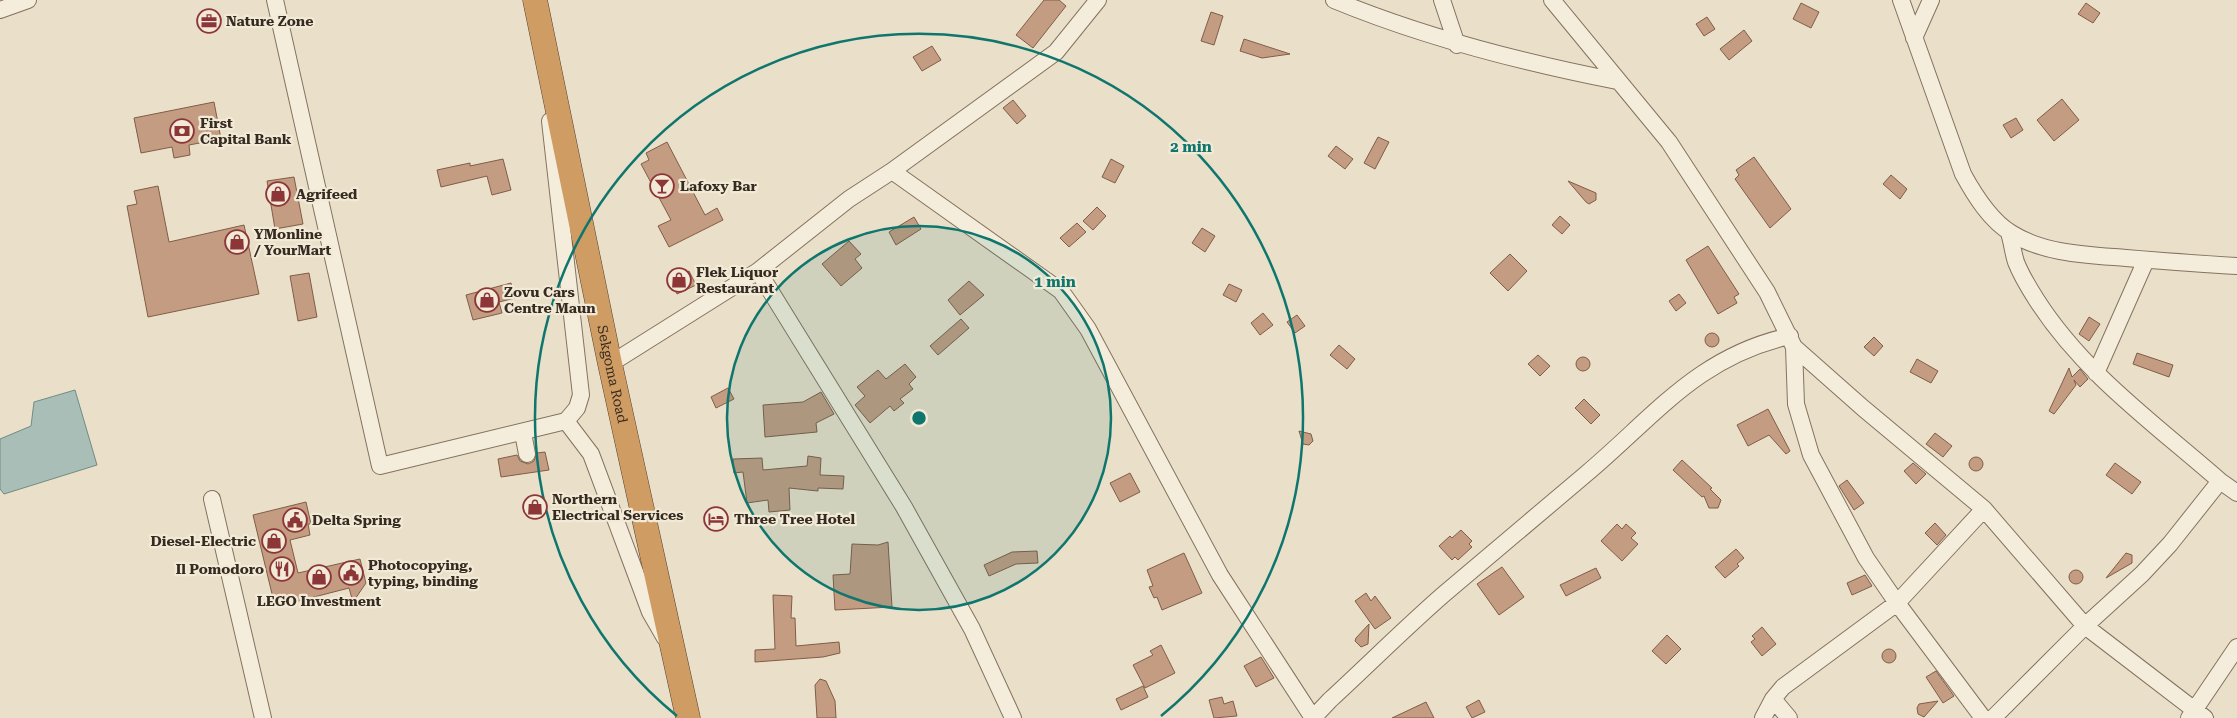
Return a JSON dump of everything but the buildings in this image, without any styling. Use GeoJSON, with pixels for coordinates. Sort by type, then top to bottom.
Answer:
{"type":"FeatureCollection","features":[{"type":"Feature","properties":{"kind":"highway","name":"Sekgoma Road"},"geometry":{"type":"LineString","coordinates":[[536,2],[610,364],[688,718]]}},
{"type":"Feature","properties":{"kind":"street"},"geometry":{"type":"LineString","coordinates":[[0,10],[28,0]]}},
{"type":"Feature","properties":{"kind":"street"},"geometry":{"type":"LineString","coordinates":[[275,0],[380,466],[523,433],[566,421],[577,408],[581,396],[536,2]]}},
{"type":"Feature","properties":{"kind":"street"},"geometry":{"type":"LineString","coordinates":[[610,364],[758,271],[849,198],[892,171],[1056,52],[1098,0]]}},
{"type":"Feature","properties":{"kind":"street"},"geometry":{"type":"LineString","coordinates":[[1334,0],[1367,14],[1457,45],[1532,64],[1617,81]]}},
{"type":"Feature","properties":{"kind":"street"},"geometry":{"type":"LineString","coordinates":[[1442,0],[1457,45]]}},
{"type":"Feature","properties":{"kind":"street"},"geometry":{"type":"LineString","coordinates":[[1552,0],[1669,142],[1767,292],[1792,341],[1863,408],[1984,509],[2085,626],[2196,716],[2237,647]]}},
{"type":"Feature","properties":{"kind":"street"},"geometry":{"type":"LineString","coordinates":[[1901,0],[1963,174],[1974,195],[2009,232],[2024,240],[2050,248],[2083,254],[2237,266]]}},
{"type":"Feature","properties":{"kind":"street"},"geometry":{"type":"LineString","coordinates":[[1914,38],[1928,2]]}},
{"type":"Feature","properties":{"kind":"street"},"geometry":{"type":"LineString","coordinates":[[892,171],[1062,291],[1088,329],[1220,575],[1313,718],[1443,595],[1593,468],[1673,395],[1707,369],[1736,353],[1763,342],[1792,341]]}},
{"type":"Feature","properties":{"kind":"street"},"geometry":{"type":"LineString","coordinates":[[2009,232],[2016,263],[2050,321],[2096,373],[2220,481],[2237,493]]}},
{"type":"Feature","properties":{"kind":"street"},"geometry":{"type":"LineString","coordinates":[[2096,373],[2146,260]]}},
{"type":"Feature","properties":{"kind":"street"},"geometry":{"type":"LineString","coordinates":[[758,271],[904,507],[972,628],[1010,717]]}},
{"type":"Feature","properties":{"kind":"street"},"geometry":{"type":"LineString","coordinates":[[1792,341],[1796,404],[1811,456],[1866,558],[1896,603],[1983,718]]}},
{"type":"Feature","properties":{"kind":"street"},"geometry":{"type":"LineString","coordinates":[[566,421],[591,454],[650,612],[672,650]]}},
{"type":"Feature","properties":{"kind":"street"},"geometry":{"type":"LineString","coordinates":[[523,433],[527,454]]}},
{"type":"Feature","properties":{"kind":"street"},"geometry":{"type":"LineString","coordinates":[[1993,718],[2085,626],[2142,574],[2170,544],[2220,481]]}},
{"type":"Feature","properties":{"kind":"street"},"geometry":{"type":"LineString","coordinates":[[212,499],[262,718]]}},
{"type":"Feature","properties":{"kind":"street"},"geometry":{"type":"LineString","coordinates":[[1763,718],[1773,699],[1783,687],[1896,603],[1984,509]]}},
{"type":"Feature","properties":{"kind":"street"},"geometry":{"type":"LineString","coordinates":[[1773,699],[1789,718]]}},
{"type":"Feature","properties":{"kind":"water"},"geometry":{"type":"Polygon","coordinates":[[[75,390],[97,465],[4,494],[0,489],[0,439],[31,426],[34,402],[75,390]]]}},
{"type":"Feature","properties":{"kind":"place","name":"Nature Zone"},"geometry":{"type":"Point","coordinates":[209,21]}},
{"type":"Feature","properties":{"kind":"place","name":"First Capital Bank"},"geometry":{"type":"Point","coordinates":[182,131]}},
{"type":"Feature","properties":{"kind":"place","name":"Lafoxy Bar"},"geometry":{"type":"Point","coordinates":[662,186]}},
{"type":"Feature","properties":{"kind":"place","name":"Agrifeed"},"geometry":{"type":"Point","coordinates":[278,194]}},
{"type":"Feature","properties":{"kind":"place","name":"YMonline / YourMart"},"geometry":{"type":"Point","coordinates":[237,242]}},
{"type":"Feature","properties":{"kind":"place","name":"Flek Liquor Restaurant"},"geometry":{"type":"Point","coordinates":[679,280]}},
{"type":"Feature","properties":{"kind":"place","name":"Zovu Cars Centre Maun"},"geometry":{"type":"Point","coordinates":[487,300]}},
{"type":"Feature","properties":{"kind":"place","name":"Northern Electrical Services"},"geometry":{"type":"Point","coordinates":[535,507]}},
{"type":"Feature","properties":{"kind":"place","name":"Three Tree Hotel"},"geometry":{"type":"Point","coordinates":[716,519]}},
{"type":"Feature","properties":{"kind":"place","name":"Delta Spring"},"geometry":{"type":"Point","coordinates":[295,520]}},
{"type":"Feature","properties":{"kind":"place","name":"Diesel-Electric"},"geometry":{"type":"Point","coordinates":[274,541]}},
{"type":"Feature","properties":{"kind":"place","name":"Il Pomodoro"},"geometry":{"type":"Point","coordinates":[282,569]}},
{"type":"Feature","properties":{"kind":"place","name":"Photocopying, typing, binding"},"geometry":{"type":"Point","coordinates":[351,573]}},
{"type":"Feature","properties":{"kind":"place","name":"LEGO Investment"},"geometry":{"type":"Point","coordinates":[319,577]}}]}
